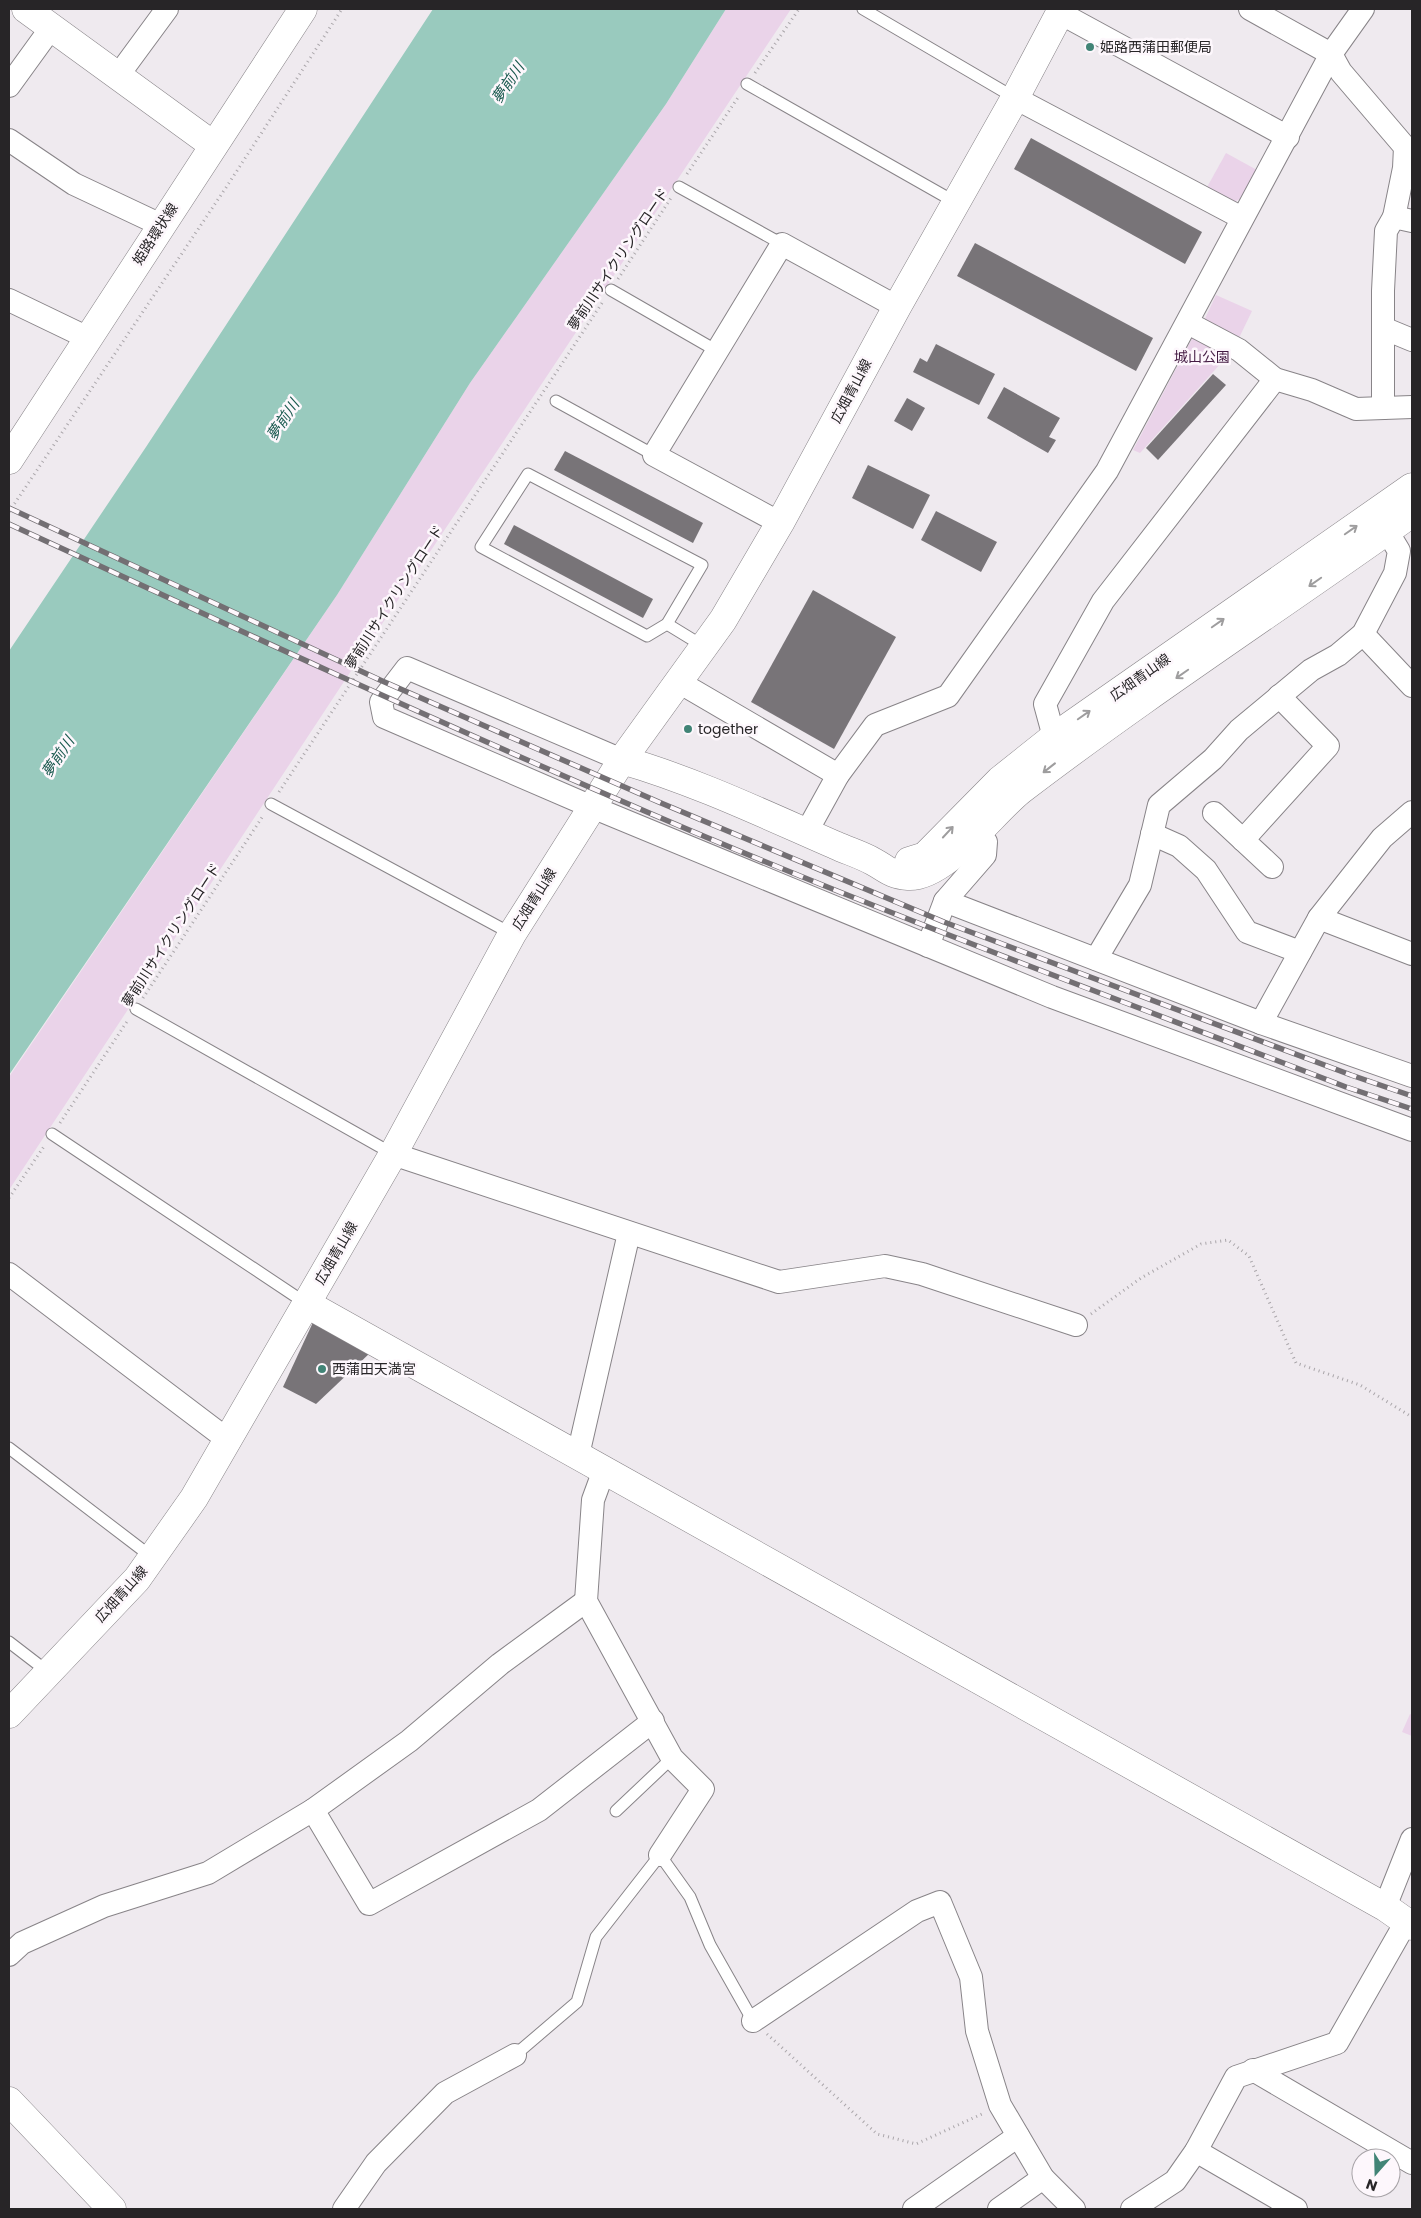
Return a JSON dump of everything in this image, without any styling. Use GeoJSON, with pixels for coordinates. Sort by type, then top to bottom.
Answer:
{"type":"FeatureCollection","features":[{"type":"Feature","properties":{"kind":"main road"},"geometry":{"type":"LineString","coordinates":[[26,9],[213,145]]}},
{"type":"Feature","properties":{"kind":"main road","name":"姫路環状線"},"geometry":{"type":"LineString","coordinates":[[9,460],[303,9]]}},
{"type":"Feature","properties":{"kind":"main road","name":"広畑青山線"},"geometry":{"type":"LineString","coordinates":[[9,1714],[137,1579],[194,1498],[393,1154],[512,934],[622,760],[677,681],[723,620],[780,523],[897,306],[1061,11]]}},
{"type":"Feature","properties":{"kind":"main road","name":"広畑青山線"},"geometry":{"type":"LineString","coordinates":[[875,862],[905,862],[925,856],[1000,780],[1054,737],[1412,487]]}},
{"type":"Feature","properties":{"kind":"main road","name":"広畑青山線"},"geometry":{"type":"LineString","coordinates":[[622,760],[652,769],[875,862],[888,872],[911,876],[932,869],[956,853],[1009,799],[1070,753],[1412,514]]}},
{"type":"Feature","properties":{"kind":"main road"},"geometry":{"type":"LineString","coordinates":[[307,1304],[1401,1918]]}},
{"type":"Feature","properties":{"kind":"main road"},"geometry":{"type":"LineString","coordinates":[[9,2101],[112,2209]]}},
{"type":"Feature","properties":{"kind":"street"},"geometry":{"type":"LineString","coordinates":[[117,77],[167,9]]}},
{"type":"Feature","properties":{"kind":"street"},"geometry":{"type":"LineString","coordinates":[[1250,9],[1331,54],[1341,72],[1405,147],[1403,219],[1386,231],[1383,408]]}},
{"type":"Feature","properties":{"kind":"street"},"geometry":{"type":"LineString","coordinates":[[806,833],[838,775],[875,724],[948,696],[1107,472],[1331,54],[1363,9]]}},
{"type":"Feature","properties":{"kind":"street"},"geometry":{"type":"LineString","coordinates":[[1061,11],[1288,137]]}},
{"type":"Feature","properties":{"kind":"street"},"geometry":{"type":"LineString","coordinates":[[9,86],[51,28]]}},
{"type":"Feature","properties":{"kind":"street"},"geometry":{"type":"LineString","coordinates":[[1014,98],[1242,218]]}},
{"type":"Feature","properties":{"kind":"street"},"geometry":{"type":"LineString","coordinates":[[9,140],[74,184],[161,225]]}},
{"type":"Feature","properties":{"kind":"street"},"geometry":{"type":"LineString","coordinates":[[780,523],[654,454],[782,244],[897,306]]}},
{"type":"Feature","properties":{"kind":"street"},"geometry":{"type":"LineString","coordinates":[[9,300],[88,338]]}},
{"type":"Feature","properties":{"kind":"street"},"geometry":{"type":"LineString","coordinates":[[1188,323],[1239,350],[1275,379],[1312,390],[1356,409],[1412,407]]}},
{"type":"Feature","properties":{"kind":"street"},"geometry":{"type":"LineString","coordinates":[[1383,328],[1412,340]]}},
{"type":"Feature","properties":{"kind":"street"},"geometry":{"type":"LineString","coordinates":[[1054,737],[1045,704],[1103,601],[1275,379]]}},
{"type":"Feature","properties":{"kind":"street"},"geometry":{"type":"LineString","coordinates":[[1096,959],[1140,885],[1159,805],[1213,759],[1239,730],[1279,696],[1311,670],[1338,655],[1363,634],[1395,573],[1399,551],[1387,531]]}},
{"type":"Feature","properties":{"kind":"street"},"geometry":{"type":"LineString","coordinates":[[1363,634],[1411,682]]}},
{"type":"Feature","properties":{"kind":"street"},"geometry":{"type":"LineString","coordinates":[[622,760],[407,668],[381,702],[384,717],[592,807],[1052,997],[1412,1130]]}},
{"type":"Feature","properties":{"kind":"street"},"geometry":{"type":"LineString","coordinates":[[677,681],[838,775]]}},
{"type":"Feature","properties":{"kind":"street"},"geometry":{"type":"LineString","coordinates":[[1243,840],[1328,746],[1279,696]]}},
{"type":"Feature","properties":{"kind":"street"},"geometry":{"type":"LineString","coordinates":[[1261,1023],[1319,918],[1382,838],[1412,812]]}},
{"type":"Feature","properties":{"kind":"street"},"geometry":{"type":"LineString","coordinates":[[1214,813],[1272,867]]}},
{"type":"Feature","properties":{"kind":"street"},"geometry":{"type":"LineString","coordinates":[[928,946],[945,901],[985,855],[986,842],[978,832]]}},
{"type":"Feature","properties":{"kind":"street"},"geometry":{"type":"LineString","coordinates":[[1152,834],[1179,846],[1206,870],[1247,932],[1300,952]]}},
{"type":"Feature","properties":{"kind":"street"},"geometry":{"type":"LineString","coordinates":[[945,901],[1261,1023],[1412,1076]]}},
{"type":"Feature","properties":{"kind":"street"},"geometry":{"type":"LineString","coordinates":[[1319,918],[1412,954]]}},
{"type":"Feature","properties":{"kind":"street"},"geometry":{"type":"LineString","coordinates":[[393,1154],[778,1282],[885,1266],[922,1274],[1076,1325]]}},
{"type":"Feature","properties":{"kind":"street"},"geometry":{"type":"LineString","coordinates":[[578,1455],[629,1233]]}},
{"type":"Feature","properties":{"kind":"street"},"geometry":{"type":"LineString","coordinates":[[9,1274],[228,1440]]}},
{"type":"Feature","properties":{"kind":"street"},"geometry":{"type":"LineString","coordinates":[[604,1470],[593,1500],[586,1602],[672,1758],[703,1789],[660,1855]]}},
{"type":"Feature","properties":{"kind":"street"},"geometry":{"type":"LineString","coordinates":[[9,1955],[22,1943],[104,1906],[208,1873],[313,1810],[409,1740],[500,1664],[586,1602]]}},
{"type":"Feature","properties":{"kind":"street"},"geometry":{"type":"LineString","coordinates":[[313,1810],[369,1904],[539,1810],[653,1721]]}},
{"type":"Feature","properties":{"kind":"street"},"geometry":{"type":"LineString","coordinates":[[1132,2209],[1175,2180],[1196,2151],[1236,2077],[1337,2043],[1401,1918],[1412,1839]]}},
{"type":"Feature","properties":{"kind":"street"},"geometry":{"type":"LineString","coordinates":[[753,2021],[917,1911],[940,1902],[971,1977],[977,2032],[1000,2105],[1043,2178],[1074,2209]]}},
{"type":"Feature","properties":{"kind":"street"},"geometry":{"type":"LineString","coordinates":[[344,2209],[376,2163],[446,2093],[516,2055]]}},
{"type":"Feature","properties":{"kind":"street"},"geometry":{"type":"LineString","coordinates":[[1253,2070],[1412,2163]]}},
{"type":"Feature","properties":{"kind":"street"},"geometry":{"type":"LineString","coordinates":[[914,2209],[1018,2136]]}},
{"type":"Feature","properties":{"kind":"street"},"geometry":{"type":"LineString","coordinates":[[1196,2151],[1296,2209]]}},
{"type":"Feature","properties":{"kind":"street"},"geometry":{"type":"LineString","coordinates":[[999,2209],[1043,2178]]}},
{"type":"Feature","properties":{"kind":"lane"},"geometry":{"type":"LineString","coordinates":[[863,9],[1014,98]]}},
{"type":"Feature","properties":{"kind":"lane"},"geometry":{"type":"LineString","coordinates":[[747,84],[956,202]]}},
{"type":"Feature","properties":{"kind":"lane"},"geometry":{"type":"LineString","coordinates":[[679,188],[782,244]]}},
{"type":"Feature","properties":{"kind":"lane"},"geometry":{"type":"LineString","coordinates":[[611,290],[716,352]]}},
{"type":"Feature","properties":{"kind":"lane"},"geometry":{"type":"LineString","coordinates":[[556,401],[654,454]]}},
{"type":"Feature","properties":{"kind":"lane"},"geometry":{"type":"LineString","coordinates":[[528,474],[702,565],[667,624],[647,636],[481,547],[528,474]]}},
{"type":"Feature","properties":{"kind":"lane"},"geometry":{"type":"LineString","coordinates":[[667,624],[703,646]]}},
{"type":"Feature","properties":{"kind":"lane"},"geometry":{"type":"LineString","coordinates":[[271,804],[512,934]]}},
{"type":"Feature","properties":{"kind":"lane"},"geometry":{"type":"LineString","coordinates":[[136,1009],[393,1154]]}},
{"type":"Feature","properties":{"kind":"lane"},"geometry":{"type":"LineString","coordinates":[[52,1134],[307,1304]]}},
{"type":"Feature","properties":{"kind":"lane"},"geometry":{"type":"LineString","coordinates":[[9,1448],[152,1558]]}},
{"type":"Feature","properties":{"kind":"lane"},"geometry":{"type":"LineString","coordinates":[[9,1642],[48,1672]]}},
{"type":"Feature","properties":{"kind":"lane"},"geometry":{"type":"LineString","coordinates":[[616,1811],[672,1758]]}},
{"type":"Feature","properties":{"kind":"lane"},"geometry":{"type":"LineString","coordinates":[[516,2055],[577,2002],[596,1937],[660,1855],[690,1897],[710,1944],[753,2021]]}},
{"type":"Feature","properties":{"kind":"path"},"geometry":{"type":"LineString","coordinates":[[9,512],[229,183],[342,9]]}},
{"type":"Feature","properties":{"kind":"path","name":"夢前川サイクリングロード"},"geometry":{"type":"LineString","coordinates":[[9,1198],[747,84],[799,9]]}},
{"type":"Feature","properties":{"kind":"path"},"geometry":{"type":"LineString","coordinates":[[1076,1325],[1141,1278],[1201,1244],[1228,1240],[1249,1256],[1296,1363],[1360,1385],[1412,1417]]}},
{"type":"Feature","properties":{"kind":"path"},"geometry":{"type":"LineString","coordinates":[[753,2021],[877,2134],[916,2144],[1000,2105]]}},
{"type":"Feature","properties":{"kind":"green space"},"geometry":{"type":"Polygon","coordinates":[[[726,9],[791,9],[9,1190],[9,1077],[337,595],[470,383],[666,104],[726,9]]]}},
{"type":"Feature","properties":{"kind":"green space"},"geometry":{"type":"Polygon","coordinates":[[[1226,153],[1257,170],[1240,199],[1231,203],[1206,189],[1226,153]]]}},
{"type":"Feature","properties":{"kind":"green space","name":"城山公園"},"geometry":{"type":"Polygon","coordinates":[[[1216,295],[1252,311],[1238,340],[1203,323],[1216,295]]]}},
{"type":"Feature","properties":{"kind":"green space","name":"城山公園"},"geometry":{"type":"Polygon","coordinates":[[[1195,333],[1231,352],[1140,453],[1133,450],[1195,333]]]}},
{"type":"Feature","properties":{"kind":"green space"},"geometry":{"type":"Polygon","coordinates":[[[1410,1714],[1412,1715],[1412,1736],[1402,1732],[1410,1714]]]}},
{"type":"Feature","properties":{"kind":"water","name":"夢前川"},"geometry":{"type":"Polygon","coordinates":[[[433,9],[726,9],[666,104],[470,383],[337,595],[9,1075],[9,651],[146,447],[433,9]]]}},
{"type":"Feature","properties":{"kind":"building"},"geometry":{"type":"Polygon","coordinates":[[[1031,138],[1202,232],[1185,264],[1014,169],[1031,138]]]}},
{"type":"Feature","properties":{"kind":"building"},"geometry":{"type":"Polygon","coordinates":[[[975,243],[1153,338],[1136,371],[957,276],[975,243]]]}},
{"type":"Feature","properties":{"kind":"building"},"geometry":{"type":"Polygon","coordinates":[[[936,344],[995,374],[979,405],[913,372],[920,358],[927,362],[936,344]]]}},
{"type":"Feature","properties":{"kind":"building"},"geometry":{"type":"Polygon","coordinates":[[[1213,374],[1226,385],[1158,460],[1146,448],[1213,374]]]}},
{"type":"Feature","properties":{"kind":"building"},"geometry":{"type":"Polygon","coordinates":[[[1004,387],[1060,418],[1049,437],[1056,440],[1048,453],[987,418],[1004,387]]]}},
{"type":"Feature","properties":{"kind":"building"},"geometry":{"type":"Polygon","coordinates":[[[907,398],[925,408],[912,431],[894,421],[907,398]]]}},
{"type":"Feature","properties":{"kind":"building"},"geometry":{"type":"Polygon","coordinates":[[[565,451],[703,523],[693,543],[554,470],[565,451]]]}},
{"type":"Feature","properties":{"kind":"building"},"geometry":{"type":"Polygon","coordinates":[[[868,465],[930,495],[913,529],[852,498],[868,465]]]}},
{"type":"Feature","properties":{"kind":"building"},"geometry":{"type":"Polygon","coordinates":[[[936,511],[997,542],[981,572],[921,540],[936,511]]]}},
{"type":"Feature","properties":{"kind":"building"},"geometry":{"type":"Polygon","coordinates":[[[514,525],[653,599],[643,618],[504,544],[514,525]]]}},
{"type":"Feature","properties":{"kind":"building"},"geometry":{"type":"Polygon","coordinates":[[[813,590],[896,637],[834,749],[751,702],[813,590]]]}},
{"type":"Feature","properties":{"kind":"building","name":"西蒲田天満宮"},"geometry":{"type":"Polygon","coordinates":[[[315,1318],[371,1352],[316,1404],[283,1387],[315,1318]]]}},
{"type":"Feature","properties":{"kind":"railway"},"geometry":{"type":"LineString","coordinates":[[9,508],[380,680],[661,803],[944,922],[1351,1075],[1412,1096]]}},
{"type":"Feature","properties":{"kind":"railway"},"geometry":{"type":"LineString","coordinates":[[9,524],[411,708],[740,851],[912,921],[1086,988],[1346,1087],[1412,1109]]}},
{"type":"Feature","properties":{"kind":"place","name":"姫路西蒲田郵便局"},"geometry":{"type":"Point","coordinates":[1090,47]}},
{"type":"Feature","properties":{"kind":"place","name":"together"},"geometry":{"type":"Point","coordinates":[688,729]}},
{"type":"Feature","properties":{"kind":"place","name":"西蒲田天満宮"},"geometry":{"type":"Point","coordinates":[322,1369]}}]}
